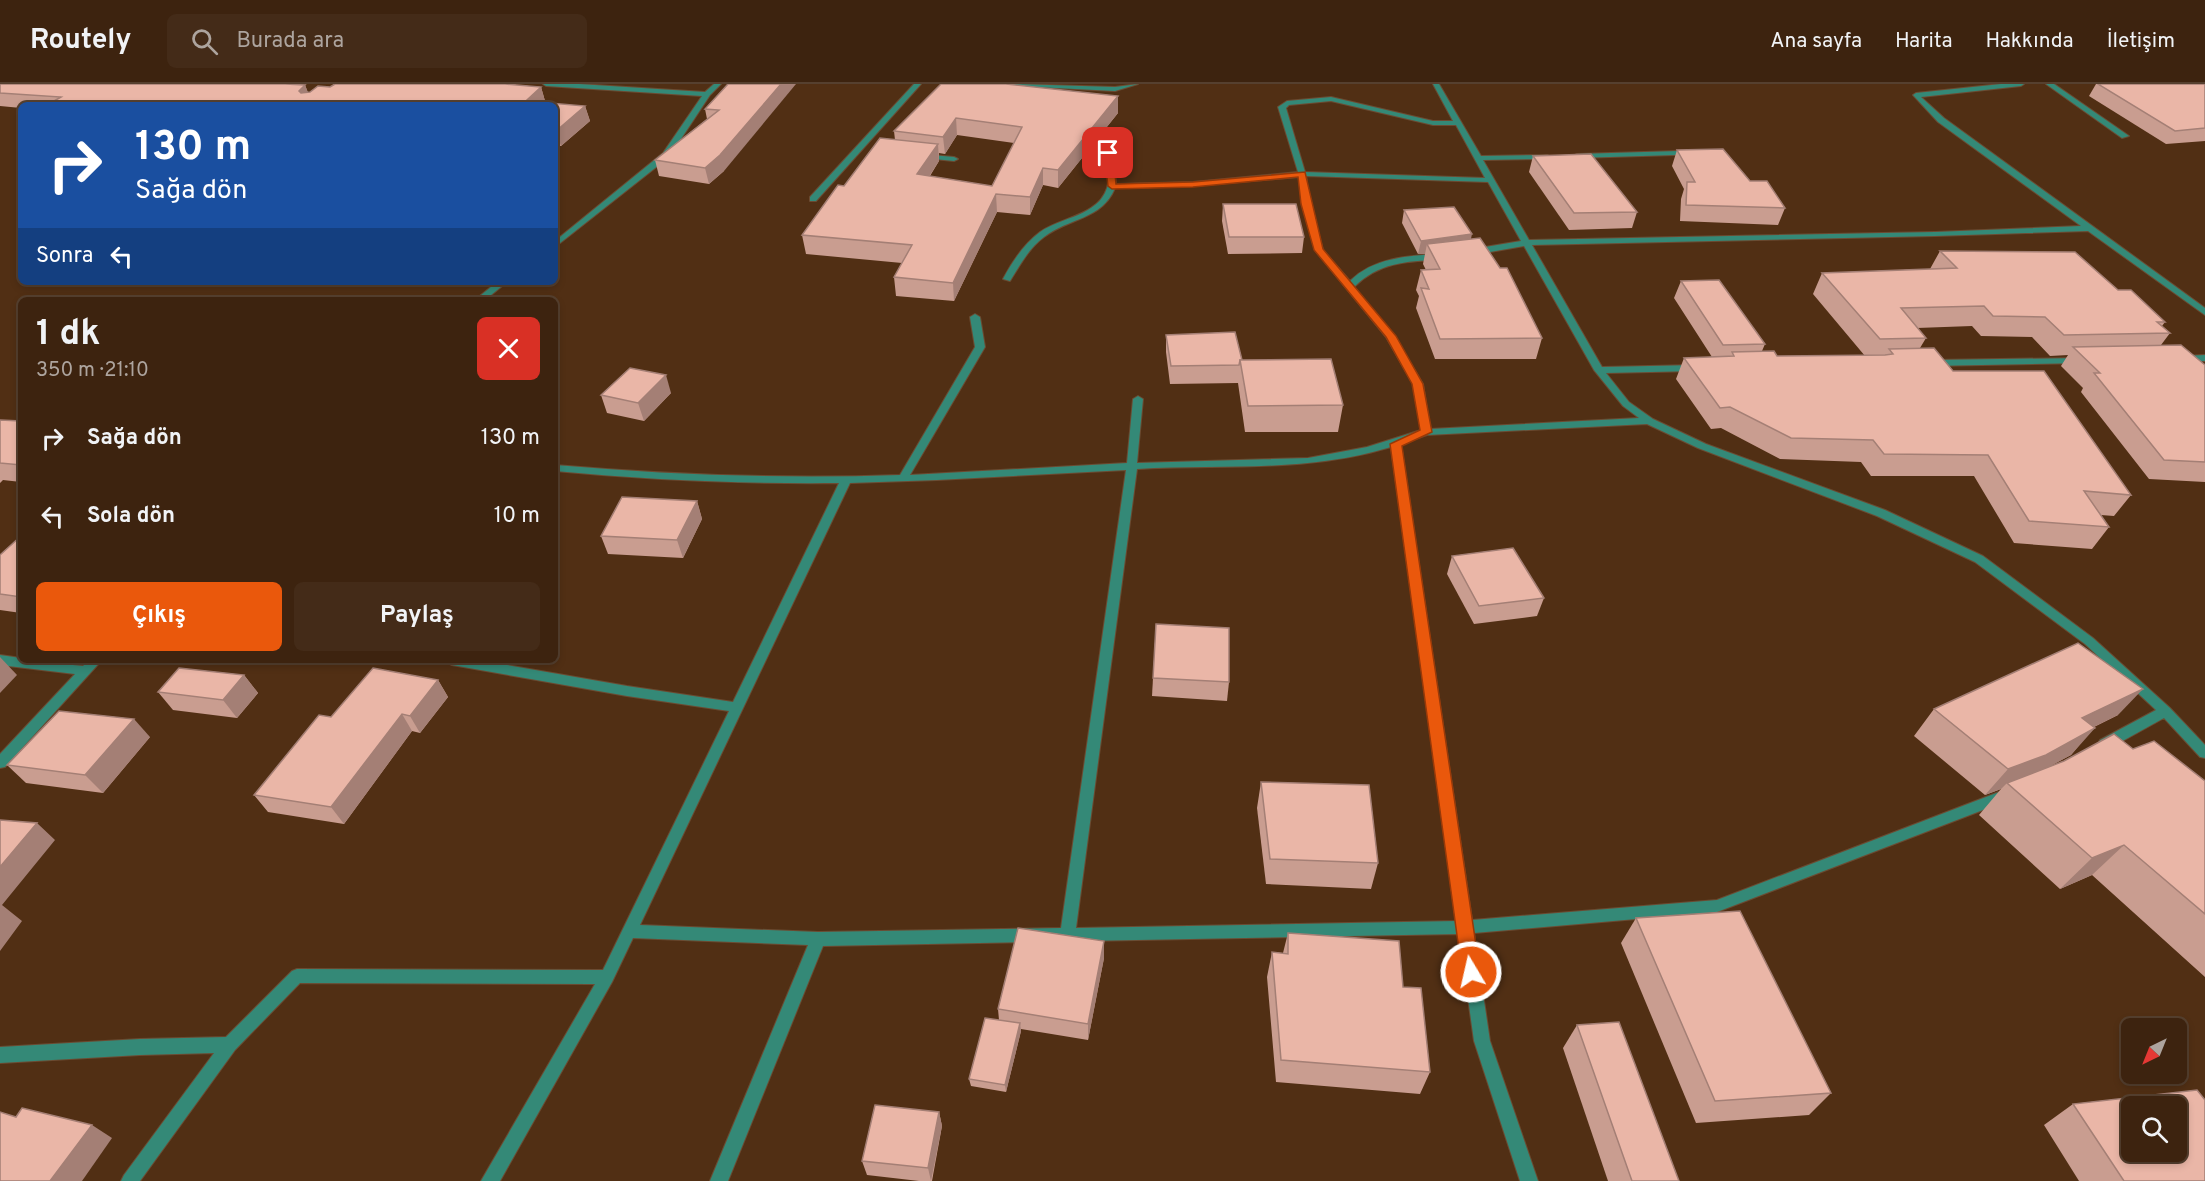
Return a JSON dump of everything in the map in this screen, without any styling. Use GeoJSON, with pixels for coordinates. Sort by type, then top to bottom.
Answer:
{"type":"FeatureCollection","features":[{"type":"Feature","properties":{"kind":"street"},"geometry":{"type":"LineString","coordinates":[[546,84],[707,94]]}},
{"type":"Feature","properties":{"kind":"street"},"geometry":{"type":"LineString","coordinates":[[558,243],[666,155],[707,94],[718,84]]}},
{"type":"Feature","properties":{"kind":"street"},"geometry":{"type":"LineString","coordinates":[[813,199],[918,84]]}},
{"type":"Feature","properties":{"kind":"street"},"geometry":{"type":"LineString","coordinates":[[1016,84],[1115,89],[1135,84]]}},
{"type":"Feature","properties":{"kind":"street"},"geometry":{"type":"LineString","coordinates":[[1436,84],[1599,370],[1626,404],[1649,421],[1702,446],[1881,513],[1979,559],[2089,640],[2165,711],[2205,753]]}},
{"type":"Feature","properties":{"kind":"street"},"geometry":{"type":"LineString","coordinates":[[2020,84],[1916,95],[1941,120],[2205,312]]}},
{"type":"Feature","properties":{"kind":"street"},"geometry":{"type":"LineString","coordinates":[[2049,84],[2125,136]]}},
{"type":"Feature","properties":{"kind":"street"},"geometry":{"type":"LineString","coordinates":[[1426,432],[1418,384],[1390,336],[1351,285],[1319,250],[1306,204],[1302,174],[1282,107],[1287,103],[1331,99],[1433,123],[1459,123]]}},
{"type":"Feature","properties":{"kind":"street"},"geometry":{"type":"LineString","coordinates":[[861,149],[872,150]]}},
{"type":"Feature","properties":{"kind":"street"},"geometry":{"type":"LineString","coordinates":[[1007,279],[1015,261],[1042,234],[1101,205],[1112,186],[1108,153]]}},
{"type":"Feature","properties":{"kind":"street"},"geometry":{"type":"LineString","coordinates":[[1571,156],[1675,153]]}},
{"type":"Feature","properties":{"kind":"street"},"geometry":{"type":"LineString","coordinates":[[919,155],[954,159]]}},
{"type":"Feature","properties":{"kind":"street"},"geometry":{"type":"LineString","coordinates":[[1479,159],[1560,156]]}},
{"type":"Feature","properties":{"kind":"street"},"geometry":{"type":"LineString","coordinates":[[1112,186],[1193,184],[1302,174],[1491,180]]}},
{"type":"Feature","properties":{"kind":"street"},"geometry":{"type":"LineString","coordinates":[[1462,254],[1526,243],[1935,234],[2089,228]]}},
{"type":"Feature","properties":{"kind":"street"},"geometry":{"type":"LineString","coordinates":[[1351,285],[1360,273],[1377,264],[1444,257]]}},
{"type":"Feature","properties":{"kind":"street"},"geometry":{"type":"LineString","coordinates":[[483,297],[499,285]]}},
{"type":"Feature","properties":{"kind":"street"},"geometry":{"type":"LineString","coordinates":[[903,478],[980,347],[975,317]]}},
{"type":"Feature","properties":{"kind":"street"},"geometry":{"type":"LineString","coordinates":[[2170,360],[2205,358]]}},
{"type":"Feature","properties":{"kind":"street"},"geometry":{"type":"LineString","coordinates":[[1921,363],[2088,361]]}},
{"type":"Feature","properties":{"kind":"street"},"geometry":{"type":"LineString","coordinates":[[1599,370],[1706,368]]}},
{"type":"Feature","properties":{"kind":"street"},"geometry":{"type":"LineString","coordinates":[[1068,934],[1132,466],[1138,399]]}},
{"type":"Feature","properties":{"kind":"street"},"geometry":{"type":"LineString","coordinates":[[558,468],[608,474],[728,478],[903,478],[1132,466],[1308,461],[1396,444],[1426,432],[1649,421]]}},
{"type":"Feature","properties":{"kind":"street"},"geometry":{"type":"LineString","coordinates":[[1396,444],[1482,1041],[1529,1181]]}},
{"type":"Feature","properties":{"kind":"street"},"geometry":{"type":"LineString","coordinates":[[490,1181],[607,977],[847,478]]}},
{"type":"Feature","properties":{"kind":"street"},"geometry":{"type":"LineString","coordinates":[[0,660],[18,662]]}},
{"type":"Feature","properties":{"kind":"street"},"geometry":{"type":"LineString","coordinates":[[23,663],[86,671]]}},
{"type":"Feature","properties":{"kind":"street"},"geometry":{"type":"LineString","coordinates":[[0,763],[93,663]]}},
{"type":"Feature","properties":{"kind":"street"},"geometry":{"type":"LineString","coordinates":[[469,663],[627,691],[735,707]]}},
{"type":"Feature","properties":{"kind":"street"},"geometry":{"type":"LineString","coordinates":[[2087,754],[2165,711]]}},
{"type":"Feature","properties":{"kind":"street"},"geometry":{"type":"LineString","coordinates":[[629,931],[818,939],[1464,927],[1717,906],[2018,791]]}},
{"type":"Feature","properties":{"kind":"street"},"geometry":{"type":"LineString","coordinates":[[719,1181],[818,939]]}},
{"type":"Feature","properties":{"kind":"street"},"geometry":{"type":"LineString","coordinates":[[130,1181],[229,1045],[297,976],[607,977]]}},
{"type":"Feature","properties":{"kind":"street"},"geometry":{"type":"LineString","coordinates":[[0,1055],[140,1047],[229,1045]]}},
{"type":"Feature","properties":{"kind":"building"},"geometry":{"type":"Polygon","coordinates":[[[0,84],[305,85],[299,91],[301,93],[310,92],[318,86],[330,87],[335,84],[505,84],[541,87],[526,101],[538,102],[52,102],[61,97],[0,93],[0,84]]]}},
{"type":"Feature","properties":{"kind":"building"},"geometry":{"type":"Polygon","coordinates":[[[728,84],[781,84],[720,155],[705,168],[655,160],[719,110],[705,109],[728,84]]]}},
{"type":"Feature","properties":{"kind":"building"},"geometry":{"type":"Polygon","coordinates":[[[941,84],[1006,84],[1118,96],[1058,170],[1043,168],[1030,197],[996,194],[953,283],[894,277],[912,245],[802,235],[838,185],[844,186],[880,138],[938,144],[917,174],[992,186],[1022,127],[956,118],[943,137],[894,131],[941,84]]]}},
{"type":"Feature","properties":{"kind":"building"},"geometry":{"type":"Polygon","coordinates":[[[2098,84],[2205,84],[2205,128],[2175,131],[2098,84]]]}},
{"type":"Feature","properties":{"kind":"building"},"geometry":{"type":"Polygon","coordinates":[[[558,104],[585,106],[558,129],[558,104]]]}},
{"type":"Feature","properties":{"kind":"building"},"geometry":{"type":"Polygon","coordinates":[[[1723,149],[1750,181],[1767,181],[1785,208],[1686,205],[1687,182],[1695,182],[1677,150],[1723,149]]]}},
{"type":"Feature","properties":{"kind":"building"},"geometry":{"type":"Polygon","coordinates":[[[1591,154],[1637,212],[1574,213],[1533,156],[1591,154]]]}},
{"type":"Feature","properties":{"kind":"building"},"geometry":{"type":"Polygon","coordinates":[[[1223,204],[1296,204],[1304,237],[1229,237],[1223,204]]]}},
{"type":"Feature","properties":{"kind":"building"},"geometry":{"type":"Polygon","coordinates":[[[1454,207],[1472,234],[1421,241],[1404,210],[1454,207]]]}},
{"type":"Feature","properties":{"kind":"building"},"geometry":{"type":"Polygon","coordinates":[[[1480,238],[1500,268],[1507,268],[1542,338],[1440,339],[1421,288],[1429,289],[1421,270],[1440,269],[1427,244],[1480,238]]]}},
{"type":"Feature","properties":{"kind":"building"},"geometry":{"type":"Polygon","coordinates":[[[1940,251],[2075,252],[2118,290],[2131,290],[2165,322],[2157,322],[2170,333],[2064,335],[2045,317],[1993,316],[1984,306],[1901,308],[1926,338],[1880,339],[1822,273],[1957,268],[1940,251]]]}},
{"type":"Feature","properties":{"kind":"building"},"geometry":{"type":"Polygon","coordinates":[[[1719,280],[1765,344],[1723,345],[1681,281],[1719,280]]]}},
{"type":"Feature","properties":{"kind":"building"},"geometry":{"type":"Polygon","coordinates":[[[1235,332],[1242,360],[1239,365],[1171,366],[1166,335],[1235,332]]]}},
{"type":"Feature","properties":{"kind":"building"},"geometry":{"type":"Polygon","coordinates":[[[2181,345],[2205,365],[2205,462],[2164,460],[2094,373],[2100,373],[2073,347],[2181,345]]]}},
{"type":"Feature","properties":{"kind":"building"},"geometry":{"type":"Polygon","coordinates":[[[1934,348],[1953,371],[2044,371],[2131,495],[2084,491],[2109,527],[2029,521],[1988,455],[1884,454],[1873,440],[1791,438],[1730,407],[1720,408],[1684,358],[1734,356],[1732,352],[1774,351],[1777,356],[1885,355],[1893,354],[1889,349],[1934,348]]]}},
{"type":"Feature","properties":{"kind":"building"},"geometry":{"type":"Polygon","coordinates":[[[1331,359],[1343,405],[1248,406],[1240,360],[1331,359]]]}},
{"type":"Feature","properties":{"kind":"building"},"geometry":{"type":"Polygon","coordinates":[[[630,368],[666,375],[638,403],[601,395],[630,368]]]}},
{"type":"Feature","properties":{"kind":"building"},"geometry":{"type":"Polygon","coordinates":[[[0,420],[18,421],[18,465],[0,463],[0,420]]]}},
{"type":"Feature","properties":{"kind":"building"},"geometry":{"type":"Polygon","coordinates":[[[622,497],[697,501],[677,540],[601,536],[622,497]]]}},
{"type":"Feature","properties":{"kind":"building"},"geometry":{"type":"Polygon","coordinates":[[[18,539],[18,597],[0,594],[0,555],[18,539]]]}},
{"type":"Feature","properties":{"kind":"building"},"geometry":{"type":"Polygon","coordinates":[[[1513,548],[1544,598],[1479,606],[1452,556],[1513,548]]]}},
{"type":"Feature","properties":{"kind":"building"},"geometry":{"type":"Polygon","coordinates":[[[1156,624],[1229,628],[1229,682],[1153,678],[1156,624]]]}},
{"type":"Feature","properties":{"kind":"building"},"geometry":{"type":"Polygon","coordinates":[[[2078,643],[2143,689],[2082,718],[2095,728],[2046,755],[2008,769],[1934,709],[2078,643]]]}},
{"type":"Feature","properties":{"kind":"building"},"geometry":{"type":"Polygon","coordinates":[[[179,668],[244,675],[223,700],[158,692],[179,668]]]}},
{"type":"Feature","properties":{"kind":"building"},"geometry":{"type":"Polygon","coordinates":[[[373,668],[438,680],[410,716],[402,714],[331,807],[254,795],[319,715],[331,717],[373,668]]]}},
{"type":"Feature","properties":{"kind":"building"},"geometry":{"type":"Polygon","coordinates":[[[59,711],[134,719],[85,775],[7,765],[59,711]]]}},
{"type":"Feature","properties":{"kind":"building"},"geometry":{"type":"Polygon","coordinates":[[[2114,734],[2133,749],[2154,741],[2205,781],[2205,914],[2124,845],[2092,858],[2007,783],[2064,761],[2114,734]]]}},
{"type":"Feature","properties":{"kind":"building"},"geometry":{"type":"Polygon","coordinates":[[[1261,782],[1369,785],[1378,863],[1270,859],[1261,782]]]}},
{"type":"Feature","properties":{"kind":"building"},"geometry":{"type":"Polygon","coordinates":[[[0,820],[37,823],[0,867],[0,820]]]}},
{"type":"Feature","properties":{"kind":"building"},"geometry":{"type":"Polygon","coordinates":[[[1740,911],[1831,1093],[1715,1101],[1636,918],[1740,911]]]}},
{"type":"Feature","properties":{"kind":"building"},"geometry":{"type":"Polygon","coordinates":[[[1018,928],[1104,941],[1088,1024],[998,1009],[1018,928]]]}},
{"type":"Feature","properties":{"kind":"building"},"geometry":{"type":"Polygon","coordinates":[[[1288,933],[1399,941],[1403,987],[1421,988],[1430,1072],[1281,1060],[1272,952],[1288,954],[1288,933]]]}},
{"type":"Feature","properties":{"kind":"building"},"geometry":{"type":"Polygon","coordinates":[[[985,1018],[1020,1023],[1005,1085],[969,1079],[985,1018]]]}},
{"type":"Feature","properties":{"kind":"building"},"geometry":{"type":"Polygon","coordinates":[[[1619,1022],[1679,1181],[1632,1181],[1577,1025],[1619,1022]]]}},
{"type":"Feature","properties":{"kind":"building"},"geometry":{"type":"Polygon","coordinates":[[[2197,1090],[2205,1100],[2205,1181],[2124,1181],[2073,1104],[2121,1099],[2121,1162],[2187,1162],[2187,1096],[2144,1096],[2197,1090]]]}},
{"type":"Feature","properties":{"kind":"building"},"geometry":{"type":"Polygon","coordinates":[[[875,1105],[939,1112],[928,1168],[862,1161],[875,1105]]]}},
{"type":"Feature","properties":{"kind":"building"},"geometry":{"type":"Polygon","coordinates":[[[22,1108],[92,1125],[50,1181],[0,1181],[0,1112],[16,1117],[22,1108]]]}},
{"type":"Feature","properties":{"kind":"route"},"geometry":{"type":"LineString","coordinates":[[1108,153],[1112,186],[1193,184],[1302,174],[1306,204],[1319,250],[1351,285],[1390,336],[1418,384],[1426,432],[1396,444],[1471,972]]}}]}
